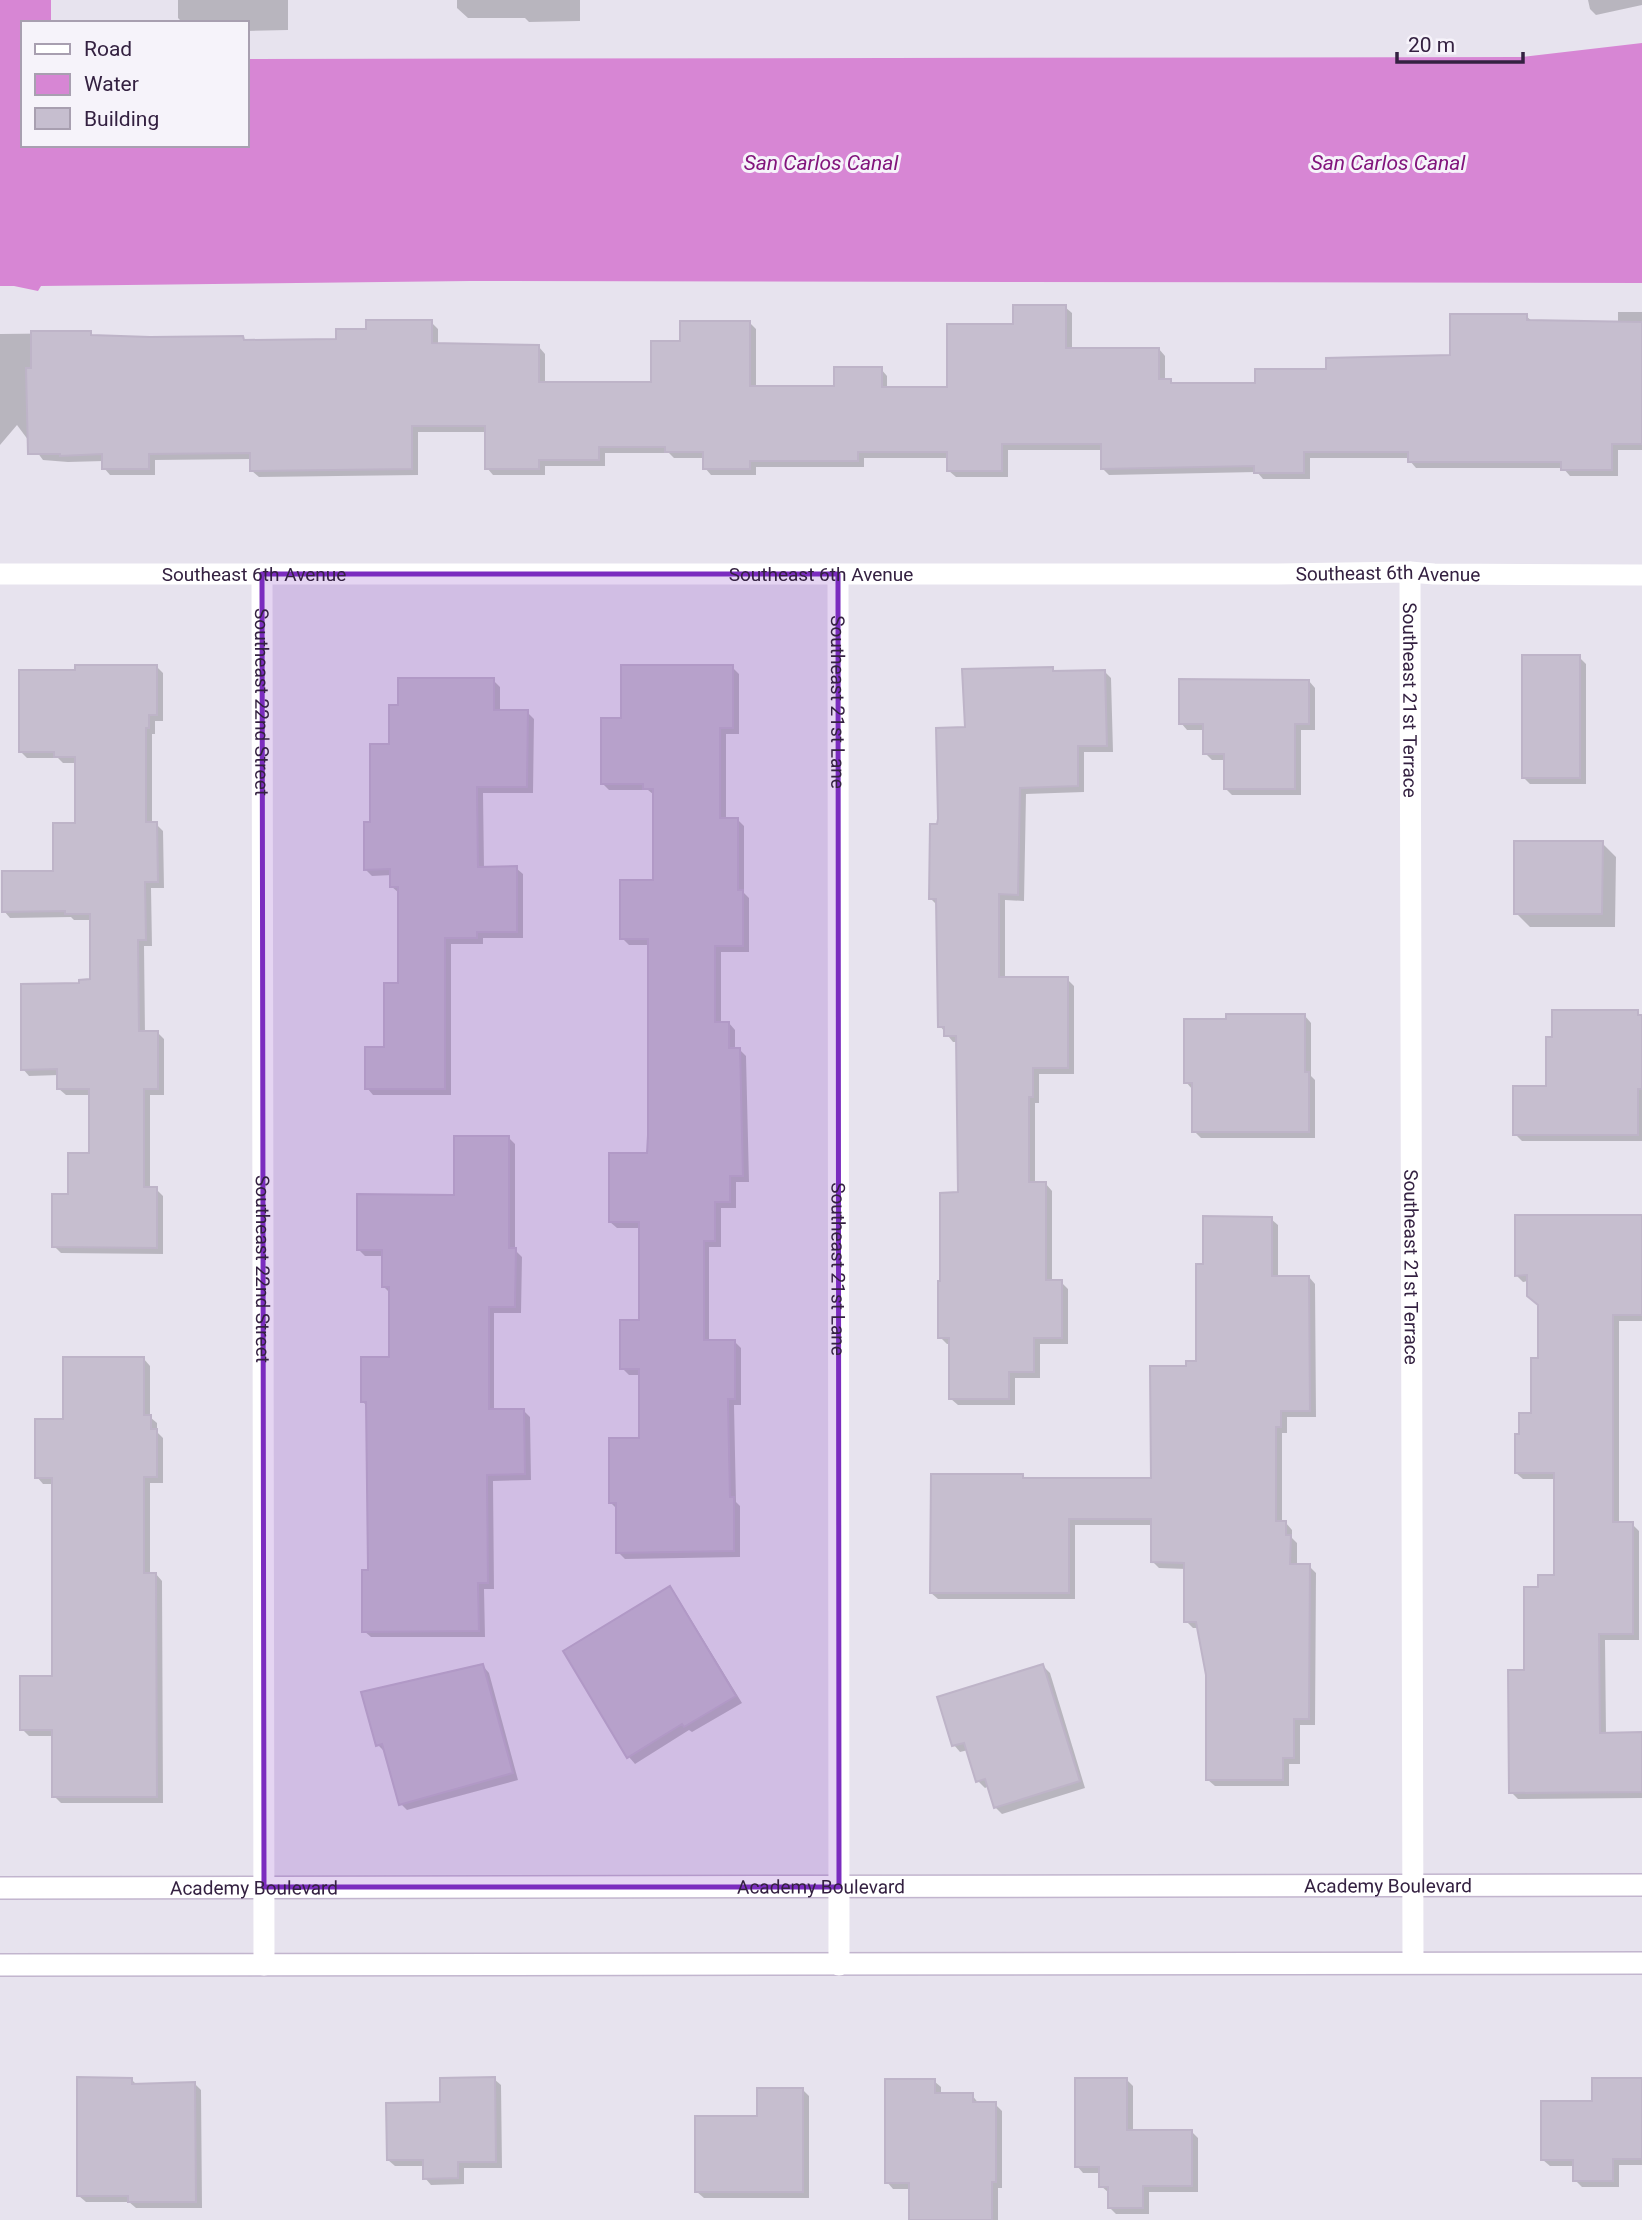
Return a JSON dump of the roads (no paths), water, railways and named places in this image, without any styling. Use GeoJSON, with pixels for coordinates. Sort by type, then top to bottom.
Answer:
{"type":"FeatureCollection","features":[{"type":"Feature","properties":{"kind":"street","name":"Southeast 6th Avenue"},"geometry":{"type":"LineString","coordinates":[[0,574],[1410,572],[1642,575]]}},
{"type":"Feature","properties":{"kind":"street","name":"Southeast 21st Terrace"},"geometry":{"type":"LineString","coordinates":[[1410,572],[1413,1962]]}},
{"type":"Feature","properties":{"kind":"street","name":"Southeast 22nd Street"},"geometry":{"type":"LineString","coordinates":[[262,574],[264,1965]]}},
{"type":"Feature","properties":{"kind":"street","name":"Southeast 21st Lane"},"geometry":{"type":"LineString","coordinates":[[838,574],[839,1965]]}},
{"type":"Feature","properties":{"kind":"street","name":"Academy Boulevard"},"geometry":{"type":"LineString","coordinates":[[0,1888],[1642,1885]]}},
{"type":"Feature","properties":{"kind":"street"},"geometry":{"type":"LineString","coordinates":[[0,1965],[1642,1963]]}},
{"type":"Feature","properties":{"kind":"water","name":"San Carlos Canal"},"geometry":{"type":"Polygon","coordinates":[[[0,0],[51,0],[51,21],[21,21],[21,147],[248,147],[248,59],[1521,57],[1642,43],[1642,283],[470,281],[41,286],[38,291],[0,286],[0,0]]]}}]}
